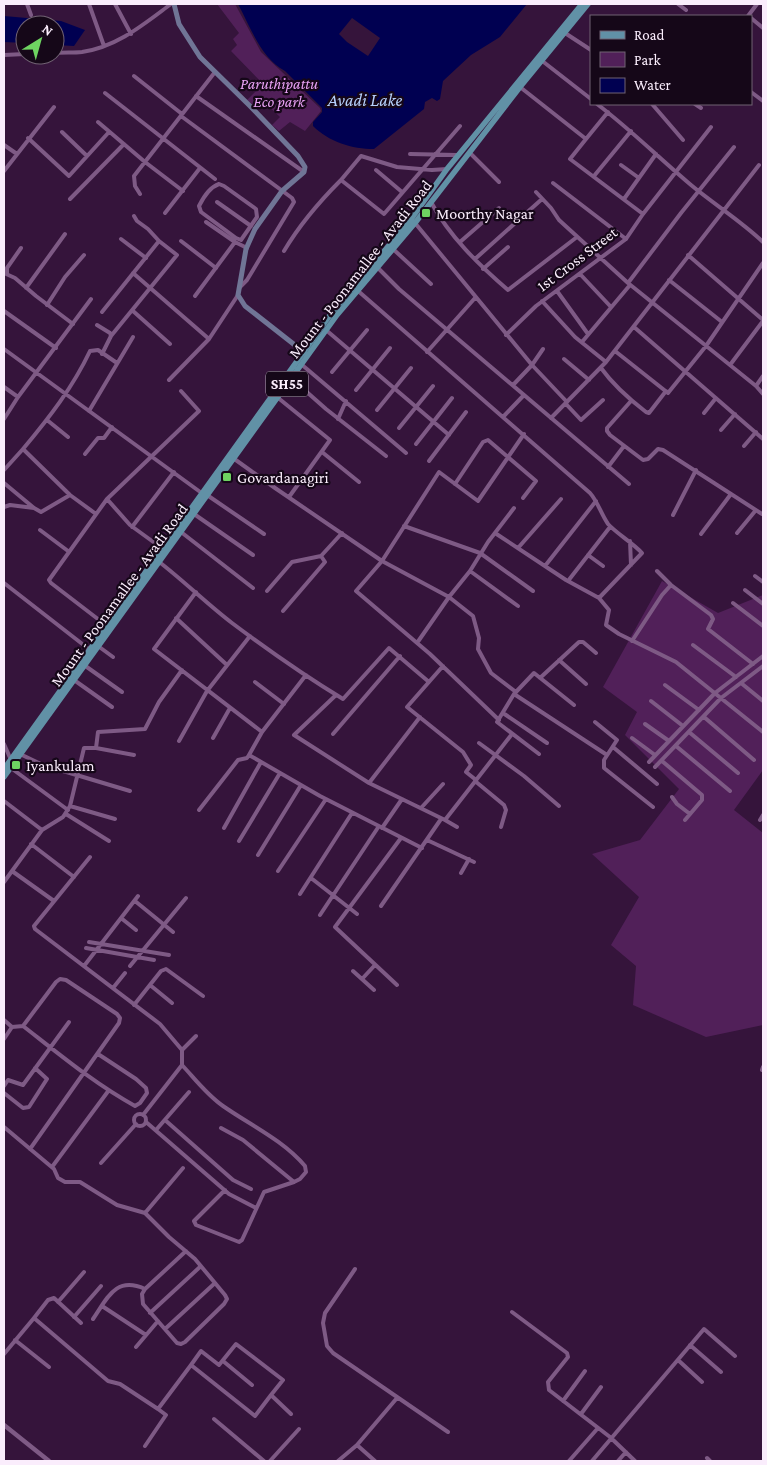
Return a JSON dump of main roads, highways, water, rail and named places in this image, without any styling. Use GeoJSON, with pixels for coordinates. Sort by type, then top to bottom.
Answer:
{"type":"FeatureCollection","features":[{"type":"Feature","properties":{"kind":"main road"},"geometry":{"type":"LineString","coordinates":[[172,4],[179,24],[200,57],[298,156],[305,167],[304,172],[282,191],[253,228],[246,248],[238,295],[245,306],[305,354]]}},
{"type":"Feature","properties":{"kind":"main road","name":"Mount - Poonamallee - Avadi Road"},"geometry":{"type":"LineString","coordinates":[[231,456],[277,397],[301,364],[305,354],[326,330],[356,288],[378,267],[470,154],[582,4]]}},
{"type":"Feature","properties":{"kind":"main road","name":"Mount - Poonamallee - Avadi Road"},"geometry":{"type":"LineString","coordinates":[[10,765],[74,680],[157,561],[163,549],[205,494],[305,354],[458,156],[588,4]]}},
{"type":"Feature","properties":{"kind":"main road","name":"Mount - Poonamallee - Avadi Road"},"geometry":{"type":"LineString","coordinates":[[4,777],[10,765],[90,650],[181,532],[205,494]]}},
{"type":"Feature","properties":{"kind":"water","name":"Avadi Lake"},"geometry":{"type":"Polygon","coordinates":[[[238,4],[527,4],[500,37],[471,55],[443,81],[440,99],[437,101],[432,98],[425,102],[424,109],[374,149],[357,148],[341,143],[319,132],[313,126],[313,122],[322,112],[322,108],[285,71],[269,59],[257,41],[238,4]],[[352,18],[339,34],[347,42],[368,56],[380,38],[352,18]]]}},
{"type":"Feature","properties":{"kind":"water"},"geometry":{"type":"Polygon","coordinates":[[[4,16],[15,17],[15,43],[4,42],[4,16]]]}},
{"type":"Feature","properties":{"kind":"water"},"geometry":{"type":"Polygon","coordinates":[[[65,22],[85,30],[74,46],[65,46],[65,22]]]}},
{"type":"Feature","properties":{"kind":"place","name":"Moorthy Nagar"},"geometry":{"type":"Point","coordinates":[426,213]}},
{"type":"Feature","properties":{"kind":"place","name":"Govardanagiri"},"geometry":{"type":"Point","coordinates":[227,477]}},
{"type":"Feature","properties":{"kind":"place","name":"Iyankulam"},"geometry":{"type":"Point","coordinates":[16,765]}},
{"type":"Feature","properties":{"kind":"park label","name":"Paruthipattu Eco park"},"geometry":{"type":"Point","coordinates":[279,92]}}]}
